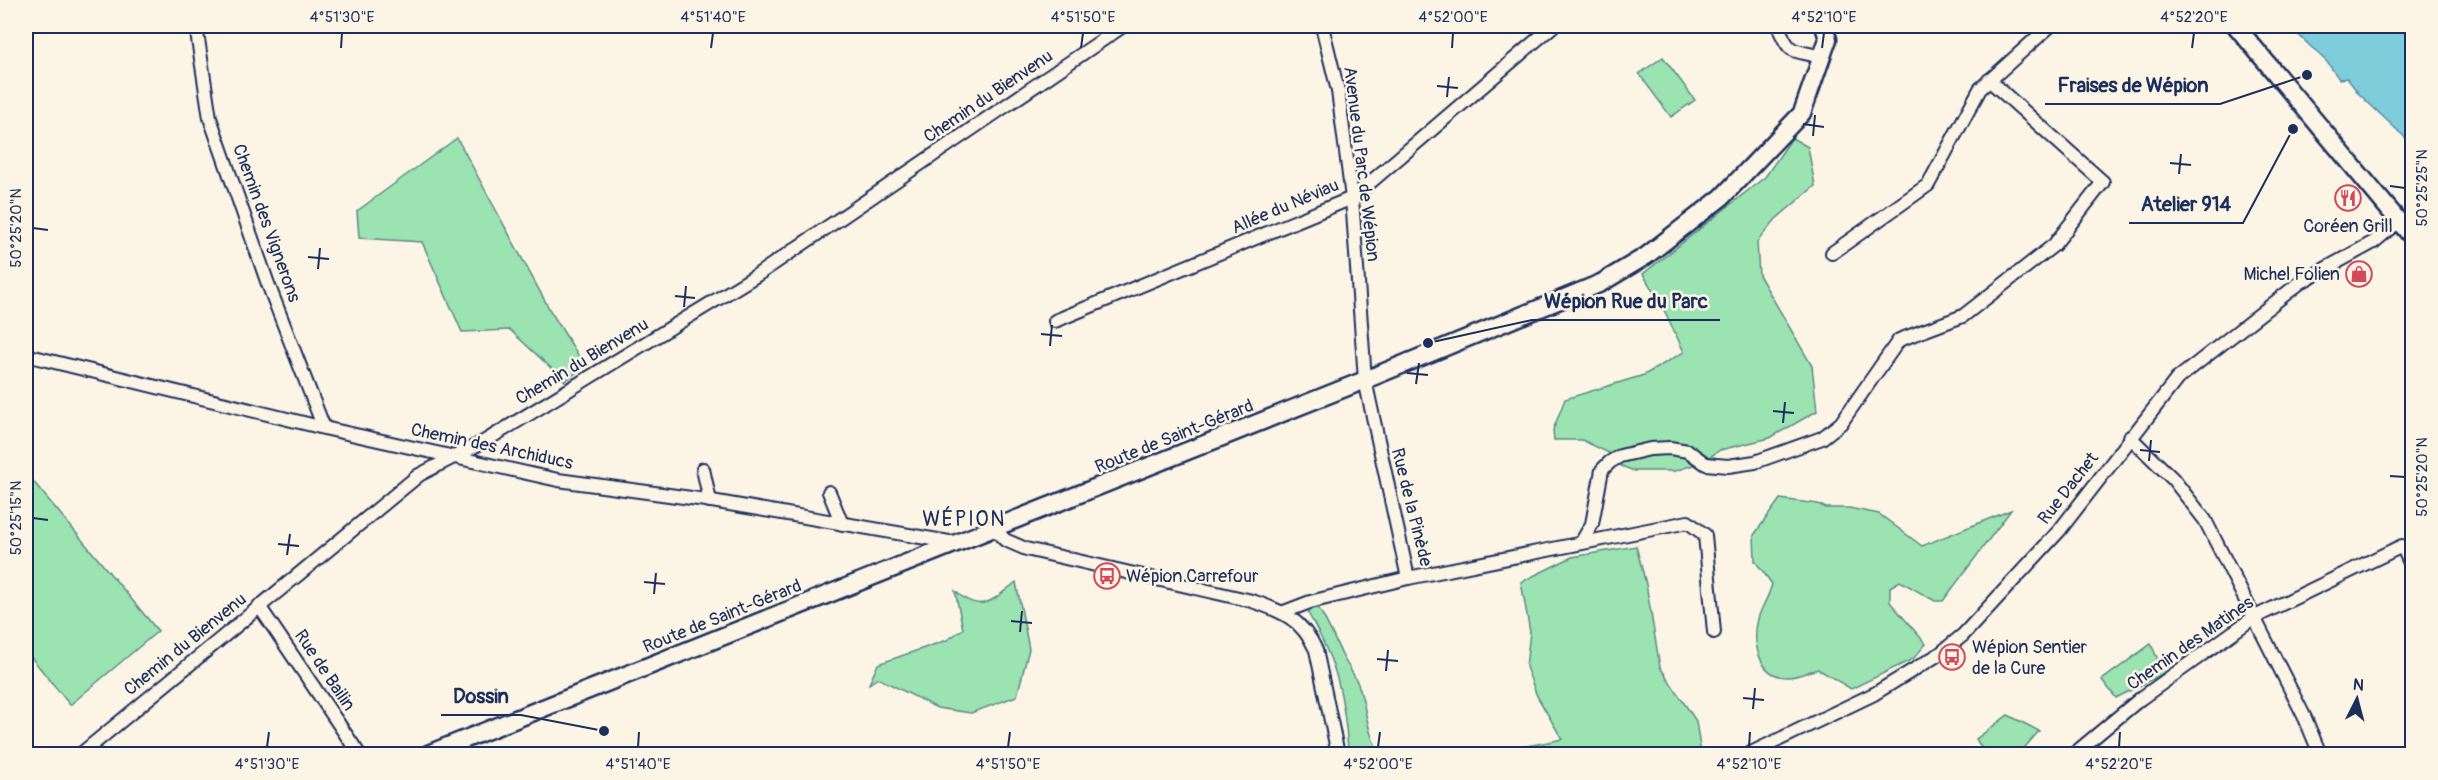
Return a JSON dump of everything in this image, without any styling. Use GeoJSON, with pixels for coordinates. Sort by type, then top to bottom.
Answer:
{"type":"FeatureCollection","features":[{"type":"Feature","properties":{"kind":"main road","name":"Route de Saint-Gérard"},"geometry":{"type":"LineString","coordinates":[[428,754],[1365,381],[1601,283],[1646,256],[1722,197],[1803,113],[1828,39],[1824,26]]}},
{"type":"Feature","properties":{"kind":"main road"},"geometry":{"type":"LineString","coordinates":[[2236,26],[2412,237]]}},
{"type":"Feature","properties":{"kind":"street","name":"Chemin des Vignerons"},"geometry":{"type":"LineString","coordinates":[[196,26],[210,118],[268,284],[324,428]]}},
{"type":"Feature","properties":{"kind":"street","name":"Chemin du Bienvenu"},"geometry":{"type":"LineString","coordinates":[[81,754],[418,475],[455,457],[757,275],[1123,26]]}},
{"type":"Feature","properties":{"kind":"street","name":"Avenue du Parc de Wépion"},"geometry":{"type":"LineString","coordinates":[[1322,26],[1338,91],[1352,198],[1365,381]]}},
{"type":"Feature","properties":{"kind":"street","name":"Allée du Néviau"},"geometry":{"type":"LineString","coordinates":[[1054,321],[1352,198],[1553,26]]}},
{"type":"Feature","properties":{"kind":"street"},"geometry":{"type":"LineString","coordinates":[[1778,26],[1786,46],[1796,52],[1821,57]]}},
{"type":"Feature","properties":{"kind":"street"},"geometry":{"type":"LineString","coordinates":[[1832,253],[1928,185],[1980,89],[2050,26]]}},
{"type":"Feature","properties":{"kind":"street"},"geometry":{"type":"LineString","coordinates":[[1581,543],[1592,524],[1602,470],[1610,462],[1630,453],[1670,448],[1688,451],[1706,464],[1728,466],[1755,462],[1822,438],[1841,423],[1899,340],[1963,316],[2054,245],[2103,182],[1989,80]]}},
{"type":"Feature","properties":{"kind":"street","name":"Rue Dachet"},"geometry":{"type":"LineString","coordinates":[[1749,754],[1874,694],[1941,653],[1963,635],[2059,531],[2130,437],[2177,380],[2301,282],[2374,242],[2400,220]]}},
{"type":"Feature","properties":{"kind":"street","name":"Chemin des Archiducs"},"geometry":{"type":"LineString","coordinates":[[26,355],[324,428],[558,480],[710,501],[956,544]]}},
{"type":"Feature","properties":{"kind":"street","name":"Rue de la Pinède"},"geometry":{"type":"LineString","coordinates":[[1365,381],[1408,578],[1688,522],[1705,535],[1714,632]]}},
{"type":"Feature","properties":{"kind":"street"},"geometry":{"type":"LineString","coordinates":[[2130,437],[2173,479],[2205,520],[2305,718],[2320,754]]}},
{"type":"Feature","properties":{"kind":"street"},"geometry":{"type":"LineString","coordinates":[[703,469],[710,501]]}},
{"type":"Feature","properties":{"kind":"street"},"geometry":{"type":"LineString","coordinates":[[829,492],[842,524]]}},
{"type":"Feature","properties":{"kind":"street"},"geometry":{"type":"LineString","coordinates":[[993,528],[1005,540],[1026,549],[1252,601],[1284,612],[1310,639],[1316,650],[1336,754]]}},
{"type":"Feature","properties":{"kind":"street","name":"Chemin des Matines"},"geometry":{"type":"LineString","coordinates":[[2074,754],[2140,699],[2253,618],[2402,546],[2412,567]]}},
{"type":"Feature","properties":{"kind":"street"},"geometry":{"type":"LineString","coordinates":[[1284,612],[1310,602],[1408,578]]}},
{"type":"Feature","properties":{"kind":"street","name":"Rue de Bailin"},"geometry":{"type":"LineString","coordinates":[[259,606],[359,754]]}},
{"type":"Feature","properties":{"kind":"green space"},"geometry":{"type":"Polygon","coordinates":[[[1663,57],[1695,100],[1671,117],[1639,74],[1663,57]]]}},
{"type":"Feature","properties":{"kind":"green space"},"geometry":{"type":"Polygon","coordinates":[[[457,138],[551,312],[585,366],[565,381],[510,330],[462,332],[422,242],[359,238],[357,211],[457,138]]]}},
{"type":"Feature","properties":{"kind":"green space"},"geometry":{"type":"Polygon","coordinates":[[[1792,138],[1808,147],[1815,186],[1776,219],[1757,242],[1759,275],[1812,366],[1817,411],[1770,438],[1720,450],[1702,462],[1675,471],[1634,471],[1616,464],[1609,453],[1582,440],[1554,440],[1553,430],[1565,399],[1644,375],[1684,352],[1643,274],[1765,177],[1792,138]]]}},
{"type":"Feature","properties":{"kind":"green space"},"geometry":{"type":"Polygon","coordinates":[[[27,474],[158,631],[70,705],[26,651],[27,474]]]}},
{"type":"Feature","properties":{"kind":"green space"},"geometry":{"type":"Polygon","coordinates":[[[1780,499],[1818,504],[1826,508],[1849,508],[1879,514],[1922,546],[2011,510],[1943,601],[1935,601],[1900,581],[1890,587],[1890,602],[1926,644],[1913,659],[1851,689],[1818,669],[1794,676],[1777,675],[1769,671],[1759,656],[1756,628],[1772,584],[1755,561],[1754,535],[1780,499]]]}},
{"type":"Feature","properties":{"kind":"green space"},"geometry":{"type":"Polygon","coordinates":[[[1636,546],[1646,584],[1660,667],[1696,721],[1701,754],[1381,754],[1495,750],[1562,739],[1537,696],[1526,667],[1530,632],[1521,582],[1572,557],[1636,546]]]}},
{"type":"Feature","properties":{"kind":"green space"},"geometry":{"type":"Polygon","coordinates":[[[1016,582],[1029,649],[1017,696],[971,713],[937,708],[878,678],[869,684],[878,664],[947,640],[963,629],[955,591],[972,602],[987,602],[1016,582]]]}},
{"type":"Feature","properties":{"kind":"green space"},"geometry":{"type":"Polygon","coordinates":[[[1317,606],[1355,677],[1372,738],[1381,754],[1352,754],[1348,748],[1344,710],[1337,678],[1326,648],[1308,613],[1317,606]]]}},
{"type":"Feature","properties":{"kind":"green space"},"geometry":{"type":"Polygon","coordinates":[[[2151,644],[2164,673],[2116,698],[2102,680],[2151,644]]]}},
{"type":"Feature","properties":{"kind":"green space"},"geometry":{"type":"Polygon","coordinates":[[[2008,715],[2039,731],[2019,754],[1985,754],[1976,739],[2008,715]]]}},
{"type":"Feature","properties":{"kind":"water"},"geometry":{"type":"Polygon","coordinates":[[[2289,26],[2412,26],[2412,144],[2359,94],[2347,78],[2339,79],[2327,62],[2289,26]]]}},
{"type":"Feature","properties":{"kind":"place","name":"Fraises de Wépion"},"geometry":{"type":"Point","coordinates":[2307,75]}},
{"type":"Feature","properties":{"kind":"place","name":"Atelier 914"},"geometry":{"type":"Point","coordinates":[2293,129]}},
{"type":"Feature","properties":{"kind":"place","name":"Coréen Grill"},"geometry":{"type":"Point","coordinates":[2348,198]}},
{"type":"Feature","properties":{"kind":"place","name":"Michel Folien"},"geometry":{"type":"Point","coordinates":[2359,274]}},
{"type":"Feature","properties":{"kind":"place","name":"Wépion Rue du Parc"},"geometry":{"type":"Point","coordinates":[1428,343]}},
{"type":"Feature","properties":{"kind":"place","name":"Wépion Carrefour"},"geometry":{"type":"Point","coordinates":[1107,576]}},
{"type":"Feature","properties":{"kind":"place","name":"Wépion Sentier de la Cure"},"geometry":{"type":"Point","coordinates":[1952,657]}},
{"type":"Feature","properties":{"kind":"place","name":"Dossin"},"geometry":{"type":"Point","coordinates":[604,731]}},
{"type":"Feature","properties":{"kind":"district","name":"WÉPION"},"geometry":{"type":"Point","coordinates":[964,519]}}]}
